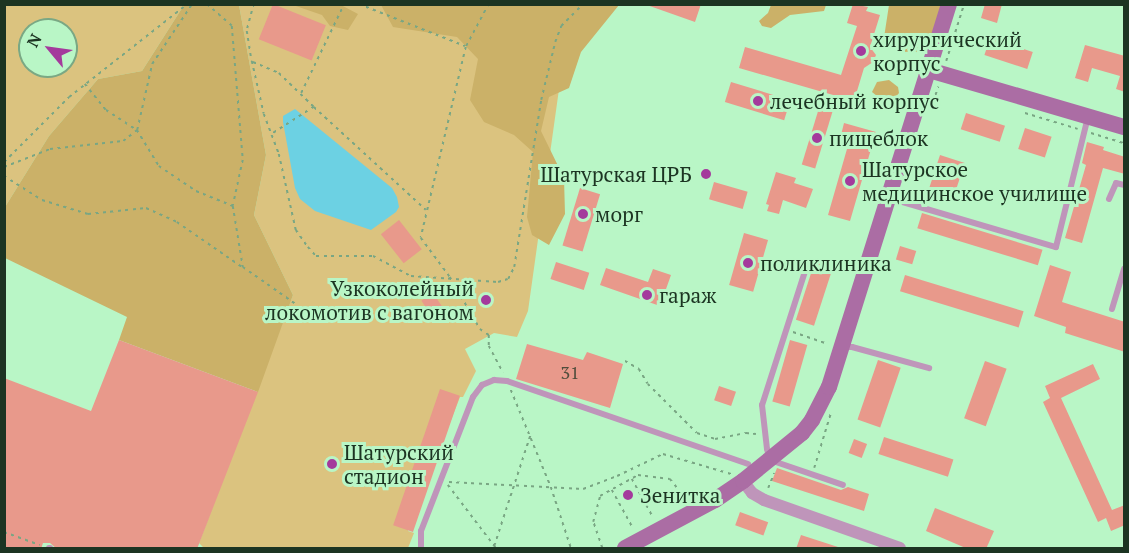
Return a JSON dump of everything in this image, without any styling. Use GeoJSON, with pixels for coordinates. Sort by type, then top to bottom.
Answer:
{"type":"FeatureCollection","features":[{"type":"Feature","properties":{"kind":"street"},"geometry":{"type":"LineString","coordinates":[[625,549],[715,500],[738,478],[774,461],[812,420],[828,387],[842,347],[949,4]]}},
{"type":"Feature","properties":{"kind":"street"},"geometry":{"type":"LineString","coordinates":[[929,70],[1086,124],[1125,127]]}},
{"type":"Feature","properties":{"kind":"street"},"geometry":{"type":"LineString","coordinates":[[738,478],[752,493],[764,500],[877,544],[900,549]]}},
{"type":"Feature","properties":{"kind":"lane"},"geometry":{"type":"LineString","coordinates":[[887,197],[1056,247],[1086,124]]}},
{"type":"Feature","properties":{"kind":"lane"},"geometry":{"type":"LineString","coordinates":[[1109,199],[1116,183],[1125,185]]}},
{"type":"Feature","properties":{"kind":"lane"},"geometry":{"type":"LineString","coordinates":[[808,262],[762,405],[765,438],[774,461],[843,484]]}},
{"type":"Feature","properties":{"kind":"lane"},"geometry":{"type":"LineString","coordinates":[[1112,309],[1125,268]]}},
{"type":"Feature","properties":{"kind":"lane"},"geometry":{"type":"LineString","coordinates":[[842,347],[852,347],[928,368]]}},
{"type":"Feature","properties":{"kind":"lane"},"geometry":{"type":"LineString","coordinates":[[421,549],[421,531],[473,397],[482,385],[494,380],[507,381],[748,464]]}},
{"type":"Feature","properties":{"kind":"path"},"geometry":{"type":"LineString","coordinates":[[4,162],[69,97],[187,4]]}},
{"type":"Feature","properties":{"kind":"path"},"geometry":{"type":"LineString","coordinates":[[4,167],[50,148],[123,141],[137,130],[152,63],[192,4]]}},
{"type":"Feature","properties":{"kind":"path"},"geometry":{"type":"LineString","coordinates":[[207,4],[232,26],[243,160],[234,206],[243,267]]}},
{"type":"Feature","properties":{"kind":"path"},"geometry":{"type":"LineString","coordinates":[[254,4],[248,31],[252,62],[271,134],[279,154],[296,230],[316,256],[373,256],[411,276],[498,282],[508,279],[514,267],[542,100],[555,42],[561,26],[583,4]]}},
{"type":"Feature","properties":{"kind":"path"},"geometry":{"type":"LineString","coordinates":[[301,94],[344,4]]}},
{"type":"Feature","properties":{"kind":"path"},"geometry":{"type":"LineString","coordinates":[[359,4],[466,47]]}},
{"type":"Feature","properties":{"kind":"path"},"geometry":{"type":"LineString","coordinates":[[489,4],[466,47],[421,238],[450,277],[480,329],[489,335],[489,346],[507,381],[551,487],[572,549]]}},
{"type":"Feature","properties":{"kind":"path"},"geometry":{"type":"LineString","coordinates":[[946,63],[964,4]]}},
{"type":"Feature","properties":{"kind":"path"},"geometry":{"type":"LineString","coordinates":[[252,62],[279,73],[427,212]]}},
{"type":"Feature","properties":{"kind":"path"},"geometry":{"type":"LineString","coordinates":[[85,84],[106,110],[137,130],[159,166],[196,191],[234,206]]}},
{"type":"Feature","properties":{"kind":"path"},"geometry":{"type":"LineString","coordinates":[[931,107],[938,86]]}},
{"type":"Feature","properties":{"kind":"path"},"geometry":{"type":"LineString","coordinates":[[271,134],[314,107]]}},
{"type":"Feature","properties":{"kind":"path"},"geometry":{"type":"LineString","coordinates":[[1017,110],[1086,124],[1125,143]]}},
{"type":"Feature","properties":{"kind":"path"},"geometry":{"type":"LineString","coordinates":[[4,176],[42,200],[88,214],[146,208],[177,222],[297,305]]}},
{"type":"Feature","properties":{"kind":"path"},"geometry":{"type":"LineString","coordinates":[[786,330],[842,347]]}},
{"type":"Feature","properties":{"kind":"path"},"geometry":{"type":"LineString","coordinates":[[625,361],[639,369],[648,384],[705,437],[715,439],[746,433],[765,438]]}},
{"type":"Feature","properties":{"kind":"path"},"geometry":{"type":"LineString","coordinates":[[812,474],[832,411]]}},
{"type":"Feature","properties":{"kind":"path"},"geometry":{"type":"LineString","coordinates":[[495,547],[530,436]]}},
{"type":"Feature","properties":{"kind":"path"},"geometry":{"type":"LineString","coordinates":[[495,547],[446,482],[583,489],[663,454],[738,478]]}},
{"type":"Feature","properties":{"kind":"path"},"geometry":{"type":"LineString","coordinates":[[766,495],[774,461]]}},
{"type":"Feature","properties":{"kind":"path"},"geometry":{"type":"LineString","coordinates":[[602,549],[593,522],[600,496],[612,489],[638,475],[670,479],[688,501]]}},
{"type":"Feature","properties":{"kind":"path"},"geometry":{"type":"LineString","coordinates":[[617,476],[621,484]]}},
{"type":"Feature","properties":{"kind":"path"},"geometry":{"type":"LineString","coordinates":[[632,479],[655,520]]}},
{"type":"Feature","properties":{"kind":"path"},"geometry":{"type":"LineString","coordinates":[[612,489],[635,531]]}},
{"type":"Feature","properties":{"kind":"path"},"geometry":{"type":"LineString","coordinates":[[4,532],[50,548]]}},
{"type":"Feature","properties":{"kind":"shaded area"},"geometry":{"type":"Polygon","coordinates":[[[771,4],[826,5],[824,11],[790,15],[771,28],[762,26],[759,21],[768,13],[771,4]]]}},
{"type":"Feature","properties":{"kind":"shaded area"},"geometry":{"type":"Polygon","coordinates":[[[5,5],[184,5],[142,71],[98,79],[49,136],[5,207],[5,5]]]}},
{"type":"Feature","properties":{"kind":"shaded area"},"geometry":{"type":"Polygon","coordinates":[[[184,5],[239,5],[266,155],[254,215],[293,295],[258,392],[119,340],[127,317],[5,258],[5,207],[49,136],[98,79],[142,71],[184,5]]]}},
{"type":"Feature","properties":{"kind":"shaded area"},"geometry":{"type":"Polygon","coordinates":[[[239,5],[601,5],[567,32],[528,311],[517,337],[494,333],[465,349],[476,371],[463,397],[460,397],[408,531],[414,533],[408,548],[204,548],[199,543],[293,295],[254,215],[266,155],[239,5]]]}},
{"type":"Feature","properties":{"kind":"shaded area"},"geometry":{"type":"Polygon","coordinates":[[[293,5],[341,5],[358,14],[348,30],[330,26],[322,15],[293,5]]]}},
{"type":"Feature","properties":{"kind":"shaded area"},"geometry":{"type":"Polygon","coordinates":[[[381,5],[619,5],[581,52],[569,88],[549,97],[541,131],[564,178],[565,214],[549,245],[532,235],[527,217],[533,152],[514,135],[484,122],[470,100],[478,59],[457,37],[393,27],[381,5]]]}},
{"type":"Feature","properties":{"kind":"shaded area"},"geometry":{"type":"Polygon","coordinates":[[[889,5],[943,5],[928,50],[923,54],[913,51],[905,52],[883,44],[889,5]]]}},
{"type":"Feature","properties":{"kind":"shaded area"},"geometry":{"type":"Polygon","coordinates":[[[889,80],[898,87],[899,93],[894,99],[877,96],[872,92],[877,82],[889,80]]]}},
{"type":"Feature","properties":{"kind":"water"},"geometry":{"type":"Polygon","coordinates":[[[295,109],[392,188],[399,207],[396,212],[371,230],[315,211],[300,199],[295,188],[283,122],[283,116],[295,109]]]}},
{"type":"Feature","properties":{"kind":"building"},"geometry":{"type":"Polygon","coordinates":[[[273,4],[326,25],[312,61],[259,39],[273,4]]]}},
{"type":"Feature","properties":{"kind":"building"},"geometry":{"type":"Polygon","coordinates":[[[644,4],[701,4],[695,22],[644,4]]]}},
{"type":"Feature","properties":{"kind":"building","name":"хирургический корпус"},"geometry":{"type":"Polygon","coordinates":[[[853,4],[868,7],[866,11],[880,15],[870,47],[876,55],[873,62],[864,68],[854,101],[739,68],[745,47],[841,75],[857,26],[847,23],[853,4]]]}},
{"type":"Feature","properties":{"kind":"building"},"geometry":{"type":"Polygon","coordinates":[[[985,4],[1002,4],[997,23],[981,18],[985,4]]]}},
{"type":"Feature","properties":{"kind":"building"},"geometry":{"type":"Polygon","coordinates":[[[990,38],[1033,52],[1027,69],[984,55],[990,38]]]}},
{"type":"Feature","properties":{"kind":"building"},"geometry":{"type":"Polygon","coordinates":[[[1085,45],[1125,56],[1125,92],[1116,89],[1120,76],[1092,68],[1088,82],[1075,78],[1085,45]]]}},
{"type":"Feature","properties":{"kind":"building","name":"лечебный корпус"},"geometry":{"type":"Polygon","coordinates":[[[731,82],[790,100],[784,120],[725,102],[731,82]]]}},
{"type":"Feature","properties":{"kind":"building","name":"пищеблок"},"geometry":{"type":"Polygon","coordinates":[[[819,108],[832,112],[815,169],[802,164],[819,108]]]}},
{"type":"Feature","properties":{"kind":"building"},"geometry":{"type":"Polygon","coordinates":[[[966,113],[1005,126],[1000,142],[961,129],[966,113]]]}},
{"type":"Feature","properties":{"kind":"building","name":"Шатурское медицинское училище"},"geometry":{"type":"Polygon","coordinates":[[[844,123],[876,132],[850,221],[828,215],[849,142],[840,139],[844,123]]]}},
{"type":"Feature","properties":{"kind":"building"},"geometry":{"type":"Polygon","coordinates":[[[1025,128],[1052,137],[1045,158],[1018,149],[1025,128]]]}},
{"type":"Feature","properties":{"kind":"building"},"geometry":{"type":"Polygon","coordinates":[[[1087,142],[1125,157],[1125,174],[1103,168],[1082,243],[1065,238],[1086,165],[1082,163],[1087,142]]]}},
{"type":"Feature","properties":{"kind":"building"},"geometry":{"type":"Polygon","coordinates":[[[940,155],[965,163],[954,195],[929,187],[940,155]]]}},
{"type":"Feature","properties":{"kind":"building"},"geometry":{"type":"Polygon","coordinates":[[[776,172],[796,178],[794,183],[813,189],[806,208],[783,200],[779,214],[767,211],[769,205],[766,204],[776,172]]]}},
{"type":"Feature","properties":{"kind":"building"},"geometry":{"type":"Polygon","coordinates":[[[714,182],[748,192],[743,209],[709,199],[714,182]]]}},
{"type":"Feature","properties":{"kind":"building","name":"морг"},"geometry":{"type":"Polygon","coordinates":[[[580,188],[600,194],[583,252],[562,245],[580,188]]]}},
{"type":"Feature","properties":{"kind":"building"},"geometry":{"type":"Polygon","coordinates":[[[922,213],[1042,250],[1038,265],[917,228],[922,213]]]}},
{"type":"Feature","properties":{"kind":"building"},"geometry":{"type":"Polygon","coordinates":[[[399,220],[422,249],[404,263],[381,234],[399,220]]]}},
{"type":"Feature","properties":{"kind":"building","name":"поликлиника"},"geometry":{"type":"Polygon","coordinates":[[[744,233],[768,240],[753,292],[729,285],[744,233]]]}},
{"type":"Feature","properties":{"kind":"building"},"geometry":{"type":"Polygon","coordinates":[[[900,246],[916,251],[912,264],[896,259],[900,246]]]}},
{"type":"Feature","properties":{"kind":"building"},"geometry":{"type":"Polygon","coordinates":[[[816,258],[834,264],[814,326],[796,320],[816,258]]]}},
{"type":"Feature","properties":{"kind":"building"},"geometry":{"type":"Polygon","coordinates":[[[556,262],[589,273],[584,290],[550,279],[556,262]]]}},
{"type":"Feature","properties":{"kind":"building"},"geometry":{"type":"Polygon","coordinates":[[[1050,265],[1071,272],[1062,302],[1125,322],[1125,352],[1065,333],[1066,327],[1034,316],[1050,265]]]}},
{"type":"Feature","properties":{"kind":"building","name":"гараж"},"geometry":{"type":"Polygon","coordinates":[[[606,268],[648,282],[653,269],[671,275],[660,306],[600,285],[606,268]]]}},
{"type":"Feature","properties":{"kind":"building"},"geometry":{"type":"Polygon","coordinates":[[[905,275],[1024,311],[1019,328],[900,291],[905,275]]]}},
{"type":"Feature","properties":{"kind":"building"},"geometry":{"type":"Polygon","coordinates":[[[433,293],[445,311],[434,319],[421,301],[433,293]]]}},
{"type":"Feature","properties":{"kind":"building"},"geometry":{"type":"Polygon","coordinates":[[[119,340],[258,392],[197,549],[57,549],[50,543],[43,543],[41,549],[4,549],[4,378],[91,411],[119,340]]]}},
{"type":"Feature","properties":{"kind":"building"},"geometry":{"type":"Polygon","coordinates":[[[790,340],[807,345],[790,406],[772,402],[790,340]]]}},
{"type":"Feature","properties":{"kind":"building"},"geometry":{"type":"Polygon","coordinates":[[[527,344],[583,360],[587,352],[623,364],[610,408],[516,379],[527,344]]]}},
{"type":"Feature","properties":{"kind":"building"},"geometry":{"type":"Polygon","coordinates":[[[878,360],[901,368],[880,427],[857,420],[878,360]]]}},
{"type":"Feature","properties":{"kind":"building"},"geometry":{"type":"Polygon","coordinates":[[[985,361],[1007,369],[986,426],[964,418],[985,361]]]}},
{"type":"Feature","properties":{"kind":"building"},"geometry":{"type":"Polygon","coordinates":[[[1093,364],[1100,379],[1061,398],[1112,510],[1125,505],[1125,525],[1111,531],[1106,518],[1098,522],[1043,402],[1050,398],[1045,386],[1093,364]]]}},
{"type":"Feature","properties":{"kind":"building"},"geometry":{"type":"Polygon","coordinates":[[[719,386],[736,392],[731,406],[714,400],[719,386]]]}},
{"type":"Feature","properties":{"kind":"building"},"geometry":{"type":"Polygon","coordinates":[[[440,389],[460,396],[413,532],[393,525],[440,389]]]}},
{"type":"Feature","properties":{"kind":"building"},"geometry":{"type":"Polygon","coordinates":[[[884,437],[953,460],[948,477],[878,454],[884,437]]]}},
{"type":"Feature","properties":{"kind":"building"},"geometry":{"type":"Polygon","coordinates":[[[854,439],[867,444],[862,458],[849,453],[854,439]]]}},
{"type":"Feature","properties":{"kind":"building"},"geometry":{"type":"Polygon","coordinates":[[[777,468],[841,490],[848,487],[869,494],[864,511],[772,481],[777,468]]]}},
{"type":"Feature","properties":{"kind":"building"},"geometry":{"type":"Polygon","coordinates":[[[935,508],[994,531],[986,549],[968,549],[926,531],[935,508]]]}},
{"type":"Feature","properties":{"kind":"building"},"geometry":{"type":"Polygon","coordinates":[[[740,512],[768,522],[763,535],[735,525],[740,512]]]}},
{"type":"Feature","properties":{"kind":"building"},"geometry":{"type":"Polygon","coordinates":[[[801,535],[838,547],[837,549],[796,549],[801,535]]]}},
{"type":"Feature","properties":{"kind":"place","name":"хирургический корпус"},"geometry":{"type":"Point","coordinates":[861,51]}},
{"type":"Feature","properties":{"kind":"place","name":"лечебный корпус"},"geometry":{"type":"Point","coordinates":[758,101]}},
{"type":"Feature","properties":{"kind":"place","name":"пищеблок"},"geometry":{"type":"Point","coordinates":[817,138]}},
{"type":"Feature","properties":{"kind":"place","name":"Шатурская ЦРБ"},"geometry":{"type":"Point","coordinates":[706,174]}},
{"type":"Feature","properties":{"kind":"place","name":"Шатурское медицинское училище"},"geometry":{"type":"Point","coordinates":[850,181]}},
{"type":"Feature","properties":{"kind":"place","name":"морг"},"geometry":{"type":"Point","coordinates":[583,214]}},
{"type":"Feature","properties":{"kind":"place","name":"поликлиника"},"geometry":{"type":"Point","coordinates":[748,263]}},
{"type":"Feature","properties":{"kind":"place","name":"гараж"},"geometry":{"type":"Point","coordinates":[647,295]}},
{"type":"Feature","properties":{"kind":"place","name":"Узкоколейный локомотив с вагоном"},"geometry":{"type":"Point","coordinates":[486,300]}},
{"type":"Feature","properties":{"kind":"place","name":"Шатурский стадион"},"geometry":{"type":"Point","coordinates":[332,464]}},
{"type":"Feature","properties":{"kind":"place","name":"Зенитка"},"geometry":{"type":"Point","coordinates":[628,495]}}]}
